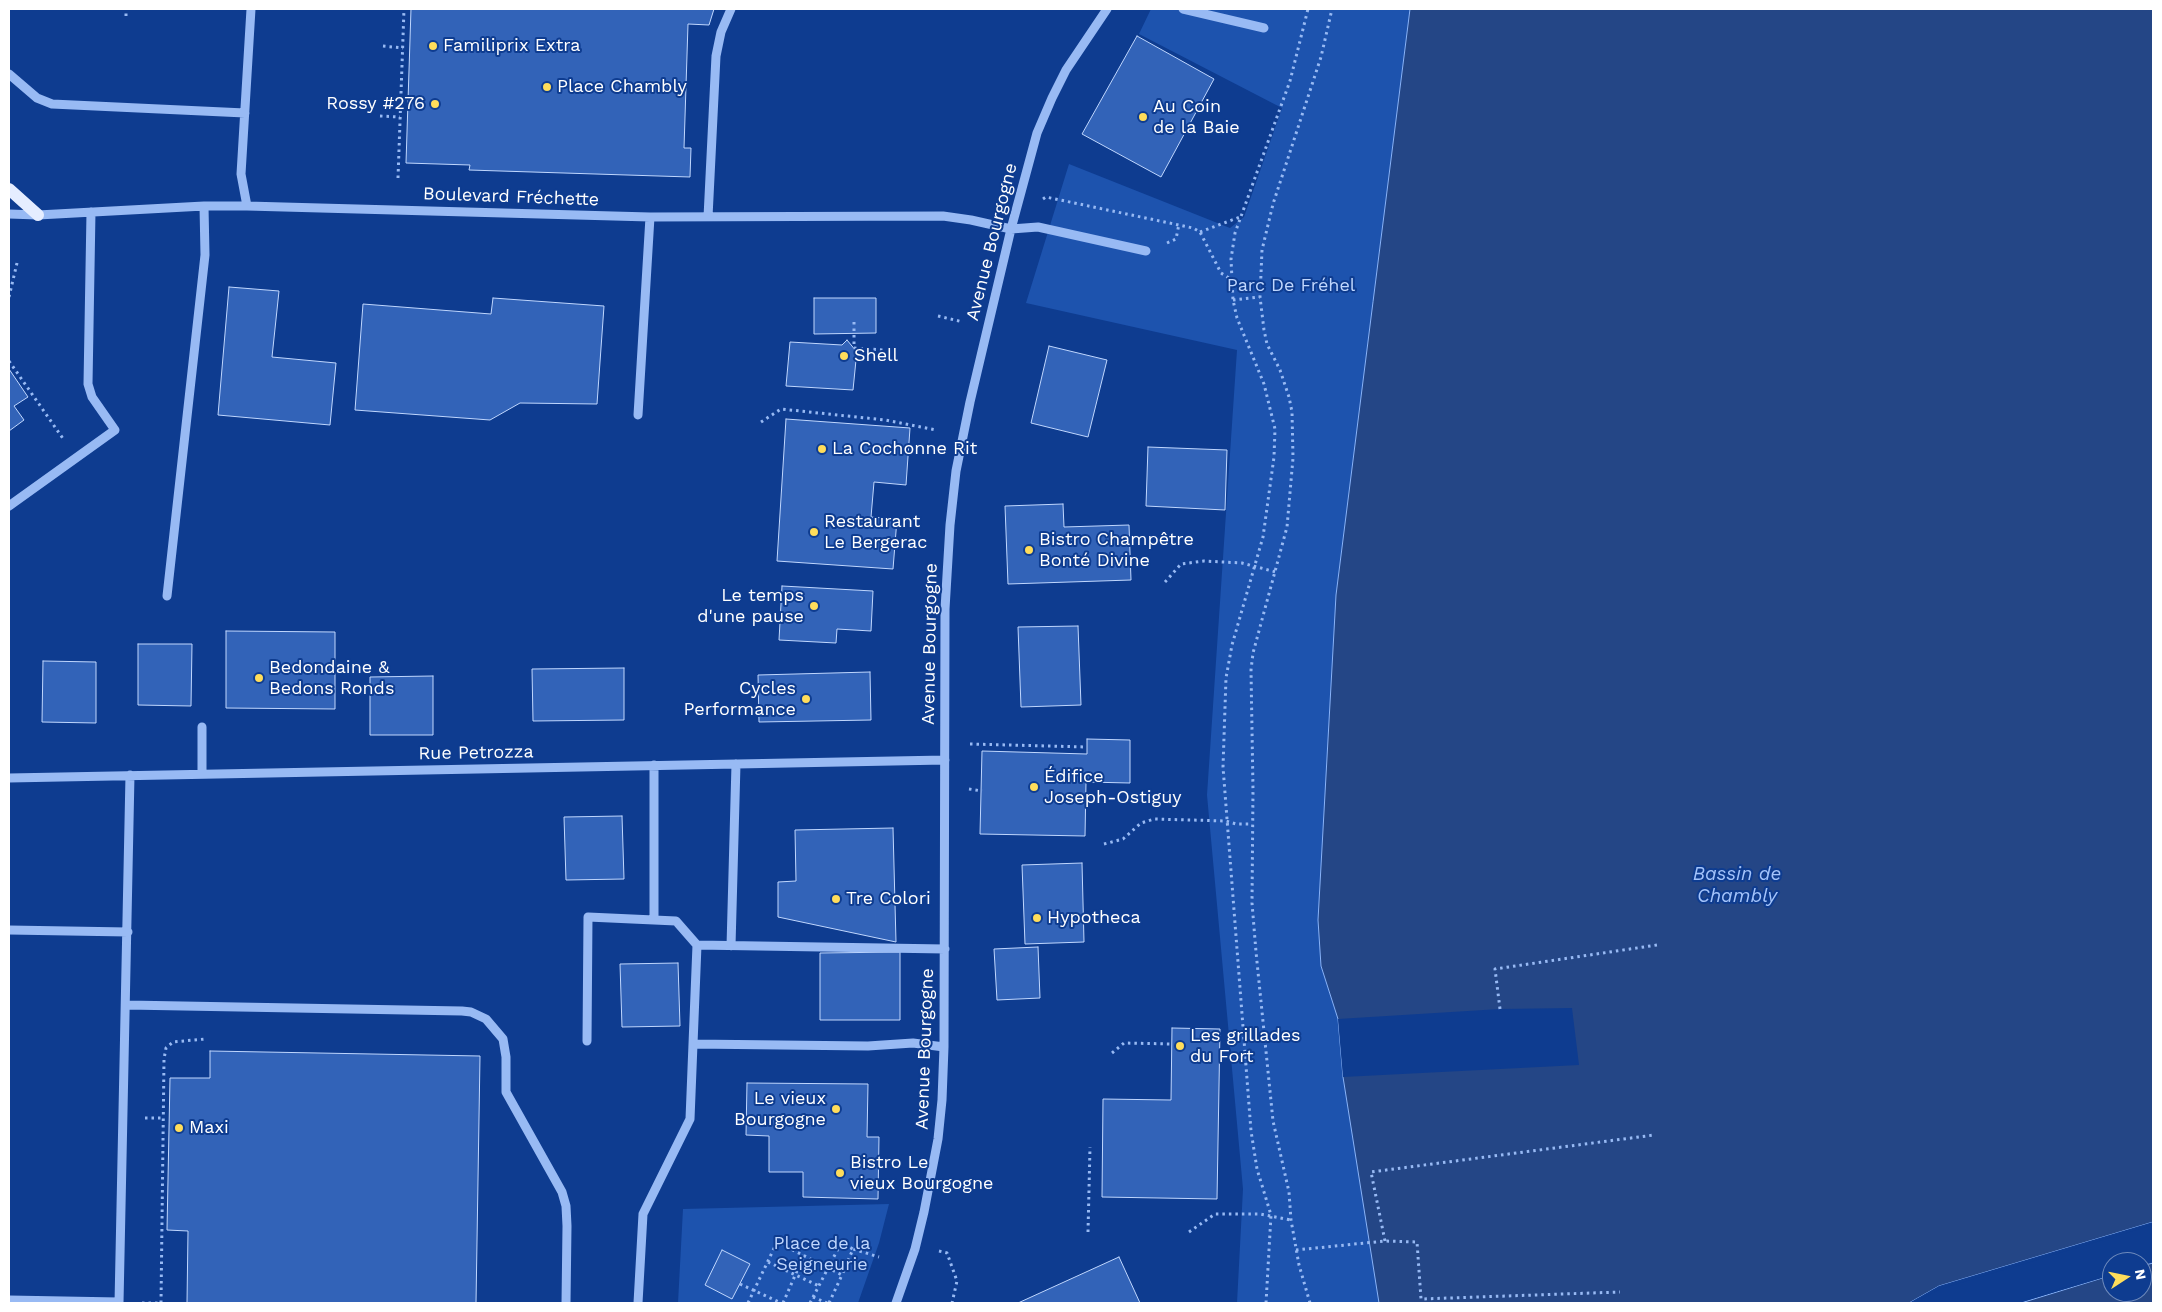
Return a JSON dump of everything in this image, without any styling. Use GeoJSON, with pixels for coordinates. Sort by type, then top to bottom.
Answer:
{"type":"FeatureCollection","features":[{"type":"Feature","properties":{"kind":"main road"},"geometry":{"type":"LineString","coordinates":[[9,189],[38,215]]}},
{"type":"Feature","properties":{"kind":"street"},"geometry":{"type":"LineString","coordinates":[[247,206],[242,174],[251,9]]}},
{"type":"Feature","properties":{"kind":"street"},"geometry":{"type":"LineString","coordinates":[[708,217],[716,56],[721,32],[731,9]]}},
{"type":"Feature","properties":{"kind":"street","name":"Avenue Bourgogne"},"geometry":{"type":"LineString","coordinates":[[896,1303],[915,1249],[930,1180],[942,1100],[945,949],[945,609],[953,501],[966,422],[1028,163],[1044,114],[1066,70],[1107,9]]}},
{"type":"Feature","properties":{"kind":"street"},"geometry":{"type":"LineString","coordinates":[[1183,9],[1264,28]]}},
{"type":"Feature","properties":{"kind":"street"},"geometry":{"type":"LineString","coordinates":[[9,74],[37,98],[52,104],[245,113]]}},
{"type":"Feature","properties":{"kind":"street"},"geometry":{"type":"LineString","coordinates":[[167,596],[205,255],[204,206]]}},
{"type":"Feature","properties":{"kind":"street","name":"Boulevard Fréchette"},"geometry":{"type":"LineString","coordinates":[[9,214],[38,215],[204,206],[247,206],[650,217],[943,216],[1011,228],[1038,226],[1146,251]]}},
{"type":"Feature","properties":{"kind":"street"},"geometry":{"type":"LineString","coordinates":[[9,506],[115,430],[92,397],[88,384],[91,212]]}},
{"type":"Feature","properties":{"kind":"street"},"geometry":{"type":"LineString","coordinates":[[638,415],[650,217]]}},
{"type":"Feature","properties":{"kind":"street"},"geometry":{"type":"LineString","coordinates":[[202,727],[202,774]]}},
{"type":"Feature","properties":{"kind":"street","name":"Rue Petrozza"},"geometry":{"type":"LineString","coordinates":[[9,778],[944,760]]}},
{"type":"Feature","properties":{"kind":"street"},"geometry":{"type":"LineString","coordinates":[[730,946],[736,764]]}},
{"type":"Feature","properties":{"kind":"street"},"geometry":{"type":"LineString","coordinates":[[654,765],[654,920]]}},
{"type":"Feature","properties":{"kind":"street"},"geometry":{"type":"LineString","coordinates":[[9,1300],[119,1302],[127,1005],[130,775]]}},
{"type":"Feature","properties":{"kind":"street"},"geometry":{"type":"LineString","coordinates":[[587,1041],[588,917],[676,921],[697,945],[690,1119],[643,1214],[638,1303]]}},
{"type":"Feature","properties":{"kind":"street"},"geometry":{"type":"LineString","coordinates":[[9,930],[128,932]]}},
{"type":"Feature","properties":{"kind":"street"},"geometry":{"type":"LineString","coordinates":[[697,945],[945,949]]}},
{"type":"Feature","properties":{"kind":"street"},"geometry":{"type":"LineString","coordinates":[[127,1005],[462,1011],[471,1012],[486,1019],[503,1039],[506,1057],[506,1092],[562,1192],[566,1206],[566,1303]]}},
{"type":"Feature","properties":{"kind":"street"},"geometry":{"type":"LineString","coordinates":[[693,1044],[868,1046],[913,1043],[944,1047]]}},
{"type":"Feature","properties":{"kind":"path"},"geometry":{"type":"LineString","coordinates":[[126,9],[126,16]]}},
{"type":"Feature","properties":{"kind":"path"},"geometry":{"type":"LineString","coordinates":[[398,178],[404,9]]}},
{"type":"Feature","properties":{"kind":"path"},"geometry":{"type":"LineString","coordinates":[[1266,1303],[1271,1215],[1257,1169],[1252,1139],[1223,768],[1226,678],[1232,645],[1256,566],[1266,521],[1274,457],[1275,429],[1264,384],[1244,337],[1234,300],[1231,259],[1235,233],[1283,104],[1297,58],[1308,9]]}},
{"type":"Feature","properties":{"kind":"path"},"geometry":{"type":"LineString","coordinates":[[1310,1303],[1296,1250],[1289,1192],[1272,1121],[1252,903],[1251,670],[1253,653],[1287,527],[1290,503],[1293,426],[1287,390],[1267,344],[1260,296],[1262,250],[1273,204],[1314,81],[1332,9]]}},
{"type":"Feature","properties":{"kind":"path"},"geometry":{"type":"LineString","coordinates":[[383,46],[403,48]]}},
{"type":"Feature","properties":{"kind":"path"},"geometry":{"type":"LineString","coordinates":[[380,116],[400,118]]}},
{"type":"Feature","properties":{"kind":"path"},"geometry":{"type":"LineString","coordinates":[[1200,232],[1241,217]]}},
{"type":"Feature","properties":{"kind":"path"},"geometry":{"type":"LineString","coordinates":[[1176,239],[1179,224]]}},
{"type":"Feature","properties":{"kind":"path"},"geometry":{"type":"LineString","coordinates":[[9,297],[17,263]]}},
{"type":"Feature","properties":{"kind":"path"},"geometry":{"type":"LineString","coordinates":[[1234,300],[1260,296]]}},
{"type":"Feature","properties":{"kind":"path"},"geometry":{"type":"LineString","coordinates":[[938,316],[963,322]]}},
{"type":"Feature","properties":{"kind":"path"},"geometry":{"type":"LineString","coordinates":[[854,322],[854,348],[884,350]]}},
{"type":"Feature","properties":{"kind":"path"},"geometry":{"type":"LineString","coordinates":[[9,361],[49,419]]}},
{"type":"Feature","properties":{"kind":"path"},"geometry":{"type":"LineString","coordinates":[[761,422],[781,409],[885,420],[936,430]]}},
{"type":"Feature","properties":{"kind":"path"},"geometry":{"type":"LineString","coordinates":[[1166,582],[1181,564],[1204,561],[1256,566],[1276,572]]}},
{"type":"Feature","properties":{"kind":"path"},"geometry":{"type":"LineString","coordinates":[[970,744],[1086,747]]}},
{"type":"Feature","properties":{"kind":"path"},"geometry":{"type":"LineString","coordinates":[[969,789],[982,791]]}},
{"type":"Feature","properties":{"kind":"path"},"geometry":{"type":"LineString","coordinates":[[1104,844],[1123,839],[1147,820],[1226,821],[1236,824],[1252,824]]}},
{"type":"Feature","properties":{"kind":"path"},"geometry":{"type":"LineString","coordinates":[[1500,1010],[1495,969],[1657,944]]}},
{"type":"Feature","properties":{"kind":"path"},"geometry":{"type":"LineString","coordinates":[[161,1303],[164,1059],[166,1048],[173,1042],[205,1039]]}},
{"type":"Feature","properties":{"kind":"path"},"geometry":{"type":"LineString","coordinates":[[1112,1053],[1124,1043],[1172,1044]]}},
{"type":"Feature","properties":{"kind":"path"},"geometry":{"type":"LineString","coordinates":[[163,1126],[169,1127]]}},
{"type":"Feature","properties":{"kind":"path"},"geometry":{"type":"LineString","coordinates":[[1386,1241],[1371,1172],[1654,1135]]}},
{"type":"Feature","properties":{"kind":"path"},"geometry":{"type":"LineString","coordinates":[[1088,1232],[1090,1147]]}},
{"type":"Feature","properties":{"kind":"path"},"geometry":{"type":"LineString","coordinates":[[1189,1232],[1215,1214],[1271,1215],[1291,1220]]}},
{"type":"Feature","properties":{"kind":"path"},"geometry":{"type":"LineString","coordinates":[[1296,1250],[1386,1241],[1417,1242],[1421,1299],[1620,1292]]}},
{"type":"Feature","properties":{"kind":"path"},"geometry":{"type":"LineString","coordinates":[[748,1303],[777,1242],[842,1275]]}},
{"type":"Feature","properties":{"kind":"path"},"geometry":{"type":"LineString","coordinates":[[810,1303],[841,1243],[879,1257]]}},
{"type":"Feature","properties":{"kind":"path"},"geometry":{"type":"LineString","coordinates":[[813,1297],[828,1303],[853,1249]]}},
{"type":"Feature","properties":{"kind":"path"},"geometry":{"type":"LineString","coordinates":[[939,1251],[947,1253],[957,1280],[952,1303]]}},
{"type":"Feature","properties":{"kind":"path"},"geometry":{"type":"LineString","coordinates":[[740,1284],[782,1303],[804,1255]]}},
{"type":"Feature","properties":{"kind":"path"},"geometry":{"type":"LineString","coordinates":[[768,1262],[819,1286]]}},
{"type":"Feature","properties":{"kind":"green space","name":"Parc De Fréhel"},"geometry":{"type":"Polygon","coordinates":[[[1151,9],[1410,9],[1336,595],[1318,920],[1321,966],[1338,1019],[1383,1303],[1237,1303],[1243,1189],[1207,795],[1237,350],[1026,303],[1069,164],[1230,228],[1244,217],[1282,108],[1139,34],[1151,9]]]}},
{"type":"Feature","properties":{"kind":"green space","name":"Place de la Seigneurie"},"geometry":{"type":"Polygon","coordinates":[[[889,1204],[879,1243],[858,1303],[678,1303],[683,1209],[889,1204]]]}},
{"type":"Feature","properties":{"kind":"water","name":"Bassin de Chambly"},"geometry":{"type":"Polygon","coordinates":[[[1410,9],[2153,9],[2153,1222],[1939,1286],[1909,1303],[1379,1303],[1343,1077],[1338,1019],[1321,966],[1318,920],[1336,595],[1410,9]]]}},
{"type":"Feature","properties":{"kind":"water"},"geometry":{"type":"Polygon","coordinates":[[[2152,1263],[2153,1303],[2021,1303],[2102,1278],[2102,1302],[2152,1302],[2152,1263]]]}},
{"type":"Feature","properties":{"kind":"pier"},"geometry":{"type":"Polygon","coordinates":[[[1572,1008],[1579,1065],[1343,1077],[1338,1019],[1500,1009],[1572,1008]]]}},
{"type":"Feature","properties":{"kind":"pier"},"geometry":{"type":"Polygon","coordinates":[[[2153,1222],[2153,1225],[1940,1289],[1914,1303],[1909,1303],[1939,1286],[2153,1222]]]}},
{"type":"Feature","properties":{"kind":"pier"},"geometry":{"type":"Polygon","coordinates":[[[2102,1276],[2102,1278],[2018,1303],[2102,1276]]]}},
{"type":"Feature","properties":{"kind":"building","name":"Place Chambly"},"geometry":{"type":"Polygon","coordinates":[[[411,9],[714,9],[709,25],[688,24],[684,148],[691,148],[690,177],[469,170],[470,165],[406,163],[411,9]]]}},
{"type":"Feature","properties":{"kind":"building","name":"Au Coin de la Baie"},"geometry":{"type":"Polygon","coordinates":[[[1137,36],[1214,79],[1161,177],[1082,134],[1137,36]]]}},
{"type":"Feature","properties":{"kind":"building"},"geometry":{"type":"Polygon","coordinates":[[[229,287],[279,291],[272,357],[336,363],[330,425],[218,415],[229,287]]]}},
{"type":"Feature","properties":{"kind":"building"},"geometry":{"type":"Polygon","coordinates":[[[493,298],[604,306],[597,404],[520,403],[490,420],[355,410],[363,304],[491,314],[493,298]]]}},
{"type":"Feature","properties":{"kind":"building"},"geometry":{"type":"Polygon","coordinates":[[[814,298],[876,298],[876,333],[814,334],[814,298]]]}},
{"type":"Feature","properties":{"kind":"building"},"geometry":{"type":"Polygon","coordinates":[[[847,340],[861,357],[856,360],[853,390],[786,386],[790,342],[842,345],[847,340]]]}},
{"type":"Feature","properties":{"kind":"building"},"geometry":{"type":"Polygon","coordinates":[[[1049,346],[1107,360],[1088,437],[1031,423],[1049,346]]]}},
{"type":"Feature","properties":{"kind":"building"},"geometry":{"type":"Polygon","coordinates":[[[9,369],[28,397],[14,406],[24,420],[9,431],[9,369]]]}},
{"type":"Feature","properties":{"kind":"building"},"geometry":{"type":"Polygon","coordinates":[[[786,419],[910,428],[906,485],[874,482],[871,517],[897,519],[893,569],[777,561],[786,419]]]}},
{"type":"Feature","properties":{"kind":"building"},"geometry":{"type":"Polygon","coordinates":[[[1148,447],[1227,450],[1225,510],[1146,506],[1148,447]]]}},
{"type":"Feature","properties":{"kind":"building"},"geometry":{"type":"Polygon","coordinates":[[[1063,504],[1064,527],[1129,525],[1131,580],[1008,584],[1005,506],[1063,504]]]}},
{"type":"Feature","properties":{"kind":"building"},"geometry":{"type":"Polygon","coordinates":[[[782,586],[873,591],[871,631],[837,629],[836,643],[779,640],[782,586]]]}},
{"type":"Feature","properties":{"kind":"building"},"geometry":{"type":"Polygon","coordinates":[[[1078,626],[1081,705],[1021,707],[1018,627],[1078,626]]]}},
{"type":"Feature","properties":{"kind":"building"},"geometry":{"type":"Polygon","coordinates":[[[226,631],[335,632],[335,709],[226,708],[226,631]]]}},
{"type":"Feature","properties":{"kind":"building"},"geometry":{"type":"Polygon","coordinates":[[[138,644],[192,644],[191,706],[138,705],[138,644]]]}},
{"type":"Feature","properties":{"kind":"building"},"geometry":{"type":"Polygon","coordinates":[[[43,661],[96,662],[96,723],[42,722],[43,661]]]}},
{"type":"Feature","properties":{"kind":"building"},"geometry":{"type":"Polygon","coordinates":[[[624,668],[624,720],[533,721],[532,669],[624,668]]]}},
{"type":"Feature","properties":{"kind":"building"},"geometry":{"type":"Polygon","coordinates":[[[870,672],[871,720],[759,722],[758,675],[870,672]]]}},
{"type":"Feature","properties":{"kind":"building"},"geometry":{"type":"Polygon","coordinates":[[[433,676],[433,735],[370,735],[370,677],[433,676]]]}},
{"type":"Feature","properties":{"kind":"building","name":"Édifice Joseph-Ostiguy"},"geometry":{"type":"Polygon","coordinates":[[[1087,739],[1130,740],[1130,783],[1086,782],[1085,836],[980,834],[982,751],[1087,754],[1087,739]]]}},
{"type":"Feature","properties":{"kind":"building"},"geometry":{"type":"Polygon","coordinates":[[[622,816],[624,879],[566,880],[564,817],[622,816]]]}},
{"type":"Feature","properties":{"kind":"building","name":"Tre Colori"},"geometry":{"type":"Polygon","coordinates":[[[893,828],[896,942],[778,917],[778,882],[796,881],[795,830],[893,828]]]}},
{"type":"Feature","properties":{"kind":"building"},"geometry":{"type":"Polygon","coordinates":[[[1082,863],[1084,942],[1025,944],[1022,865],[1082,863]]]}},
{"type":"Feature","properties":{"kind":"building"},"geometry":{"type":"Polygon","coordinates":[[[1038,947],[1040,998],[997,1000],[994,949],[1038,947]]]}},
{"type":"Feature","properties":{"kind":"building"},"geometry":{"type":"Polygon","coordinates":[[[900,952],[900,1020],[820,1020],[820,953],[900,952]]]}},
{"type":"Feature","properties":{"kind":"building"},"geometry":{"type":"Polygon","coordinates":[[[678,963],[680,1026],[622,1027],[620,964],[678,963]]]}},
{"type":"Feature","properties":{"kind":"building"},"geometry":{"type":"Polygon","coordinates":[[[1172,1028],[1220,1029],[1217,1199],[1102,1197],[1103,1099],[1171,1100],[1172,1028]]]}},
{"type":"Feature","properties":{"kind":"building"},"geometry":{"type":"Polygon","coordinates":[[[210,1051],[480,1056],[476,1303],[187,1303],[188,1231],[167,1230],[170,1078],[210,1078],[210,1051]]]}},
{"type":"Feature","properties":{"kind":"building"},"geometry":{"type":"Polygon","coordinates":[[[747,1083],[868,1084],[867,1137],[879,1137],[878,1199],[803,1197],[803,1172],[769,1172],[769,1136],[746,1135],[747,1083]]]}},
{"type":"Feature","properties":{"kind":"building"},"geometry":{"type":"Polygon","coordinates":[[[722,1250],[750,1264],[732,1299],[705,1285],[722,1250]]]}},
{"type":"Feature","properties":{"kind":"building"},"geometry":{"type":"Polygon","coordinates":[[[1119,1257],[1140,1303],[1018,1303],[1119,1257]]]}},
{"type":"Feature","properties":{"kind":"place","name":"Familiprix Extra"},"geometry":{"type":"Point","coordinates":[433,46]}},
{"type":"Feature","properties":{"kind":"place","name":"Place Chambly"},"geometry":{"type":"Point","coordinates":[547,87]}},
{"type":"Feature","properties":{"kind":"place","name":"Rossy #276"},"geometry":{"type":"Point","coordinates":[435,104]}},
{"type":"Feature","properties":{"kind":"place","name":"Au Coin de la Baie"},"geometry":{"type":"Point","coordinates":[1143,117]}},
{"type":"Feature","properties":{"kind":"place","name":"Shell"},"geometry":{"type":"Point","coordinates":[844,356]}},
{"type":"Feature","properties":{"kind":"place","name":"La Cochonne Rit"},"geometry":{"type":"Point","coordinates":[822,449]}},
{"type":"Feature","properties":{"kind":"place","name":"Restaurant Le Bergerac"},"geometry":{"type":"Point","coordinates":[814,532]}},
{"type":"Feature","properties":{"kind":"place","name":"Bistro Champêtre Bonté Divine"},"geometry":{"type":"Point","coordinates":[1029,550]}},
{"type":"Feature","properties":{"kind":"place","name":"Le temps d'une pause"},"geometry":{"type":"Point","coordinates":[814,606]}},
{"type":"Feature","properties":{"kind":"place","name":"Bedondaine & Bedons Ronds"},"geometry":{"type":"Point","coordinates":[259,678]}},
{"type":"Feature","properties":{"kind":"place","name":"Cycles Performance"},"geometry":{"type":"Point","coordinates":[806,699]}},
{"type":"Feature","properties":{"kind":"place","name":"Édifice Joseph-Ostiguy"},"geometry":{"type":"Point","coordinates":[1034,787]}},
{"type":"Feature","properties":{"kind":"place","name":"Tre Colori"},"geometry":{"type":"Point","coordinates":[836,899]}},
{"type":"Feature","properties":{"kind":"place","name":"Hypotheca"},"geometry":{"type":"Point","coordinates":[1037,918]}},
{"type":"Feature","properties":{"kind":"place","name":"Les grillades du Fort"},"geometry":{"type":"Point","coordinates":[1180,1046]}},
{"type":"Feature","properties":{"kind":"place","name":"Le vieux Bourgogne"},"geometry":{"type":"Point","coordinates":[836,1109]}},
{"type":"Feature","properties":{"kind":"place","name":"Maxi"},"geometry":{"type":"Point","coordinates":[179,1128]}},
{"type":"Feature","properties":{"kind":"place","name":"Bistro Le vieux Bourgogne"},"geometry":{"type":"Point","coordinates":[840,1173]}}]}
